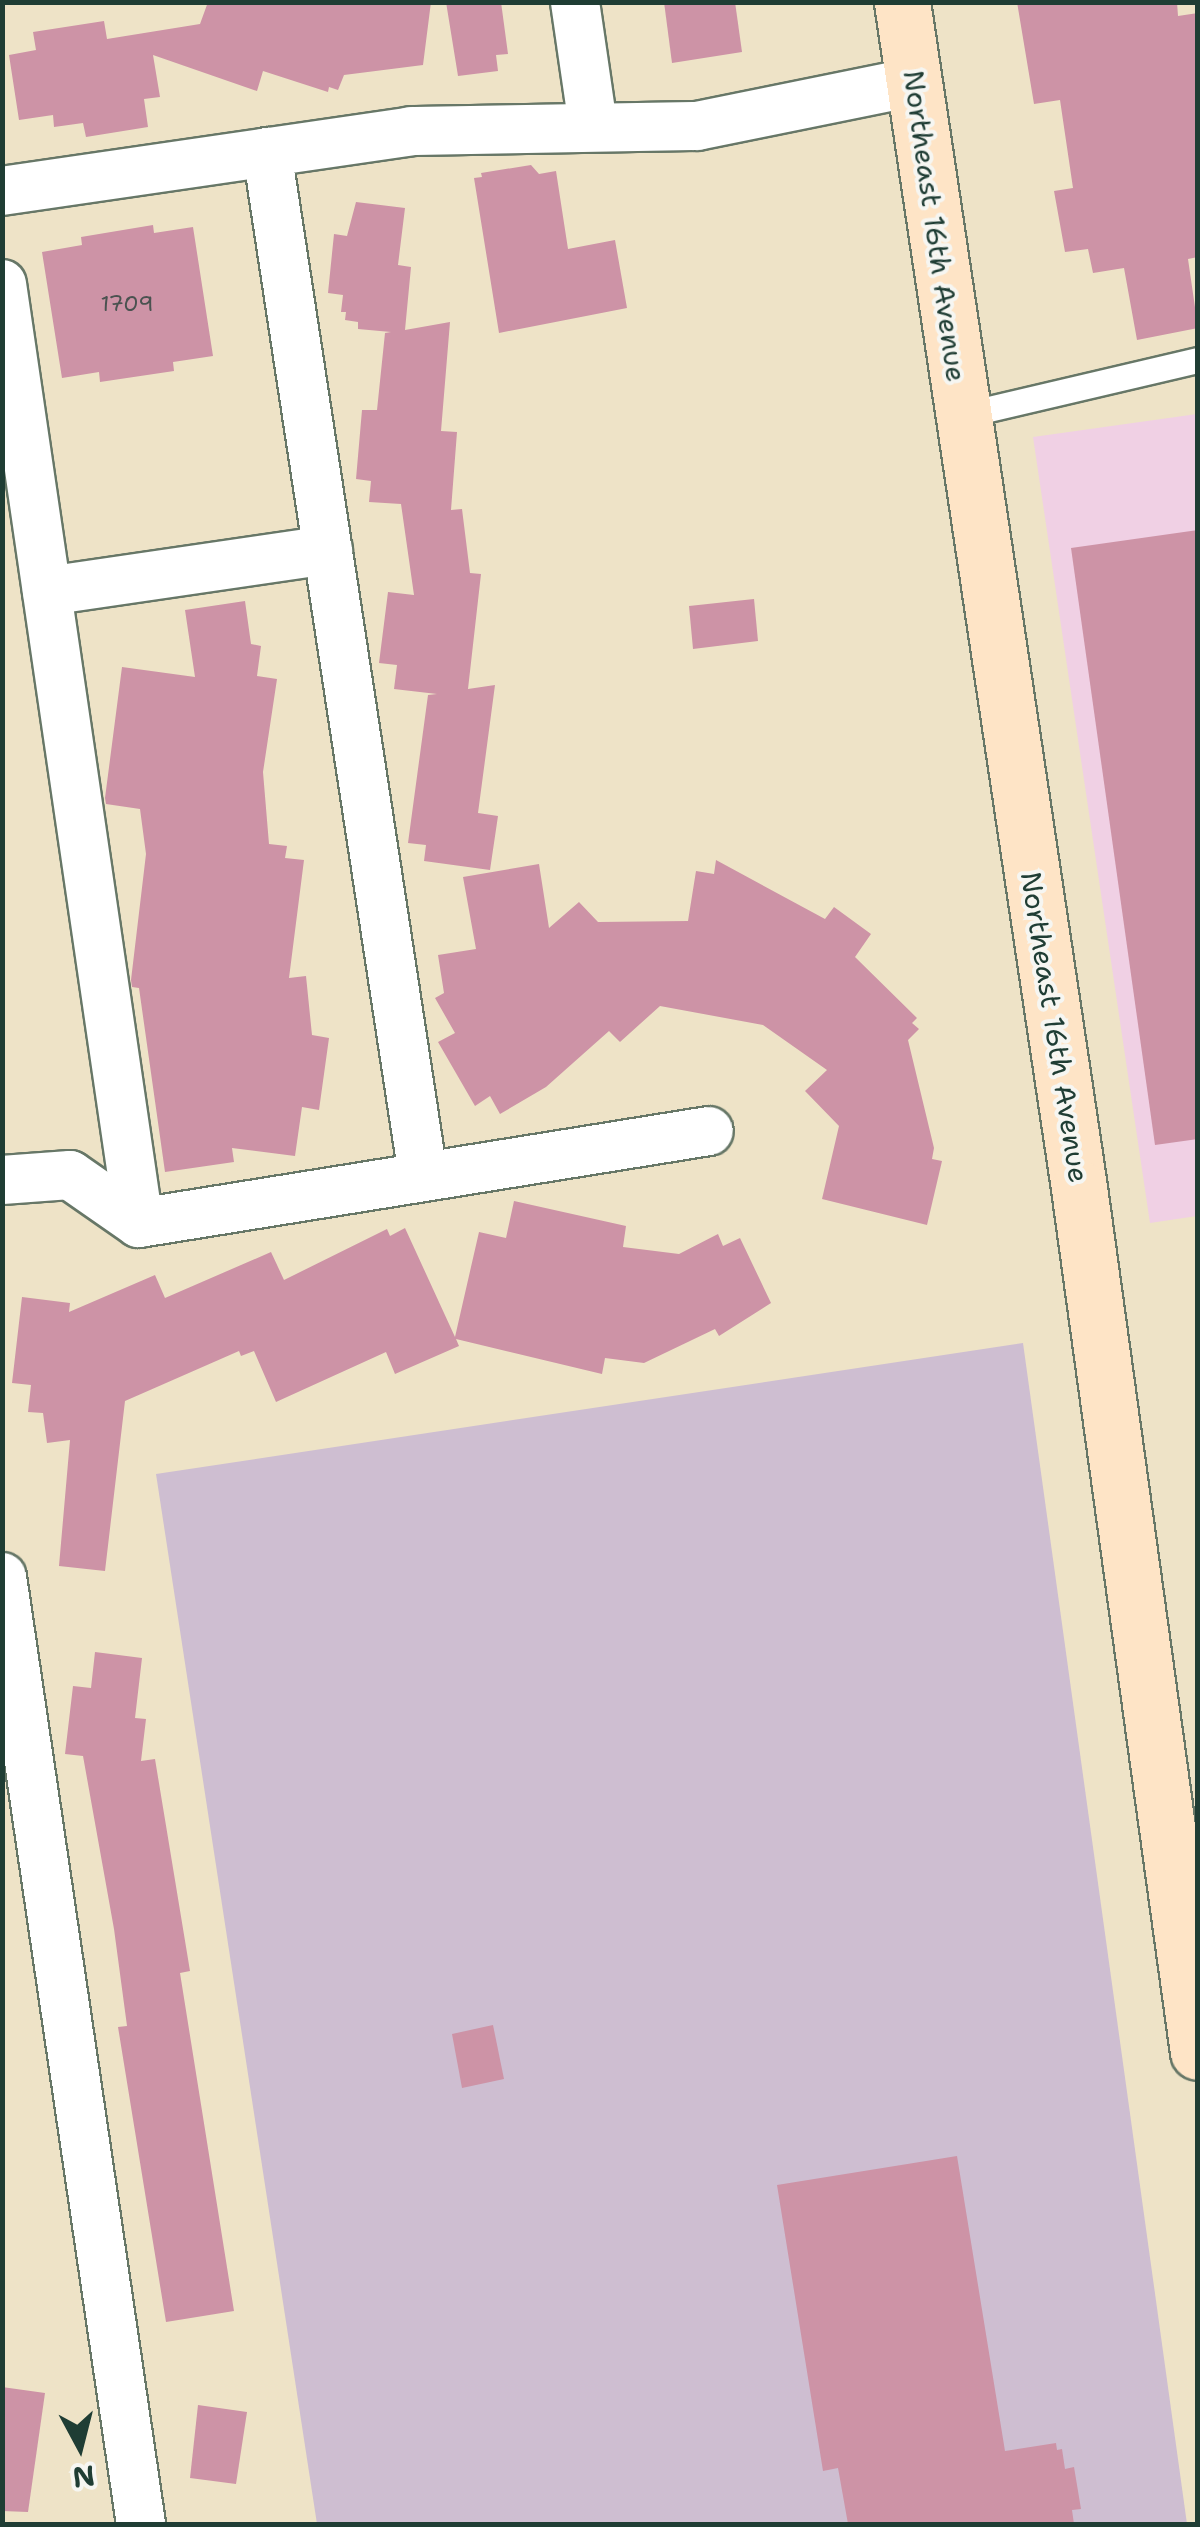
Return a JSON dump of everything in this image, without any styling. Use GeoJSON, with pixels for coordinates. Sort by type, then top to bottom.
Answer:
{"type":"FeatureCollection","features":[{"type":"Feature","properties":{"kind":"street"},"geometry":{"type":"LineString","coordinates":[[575,2],[593,126]]}},
{"type":"Feature","properties":{"kind":"street","name":"Northeast 16th Avenue"},"geometry":{"type":"LineString","coordinates":[[902,2],[1076,1168],[1198,2052]]}},
{"type":"Feature","properties":{"kind":"street"},"geometry":{"type":"LineString","coordinates":[[2,192],[411,131],[697,126],[914,82]]}},
{"type":"Feature","properties":{"kind":"street"},"geometry":{"type":"LineString","coordinates":[[267,152],[423,1175]]}},
{"type":"Feature","properties":{"kind":"street"},"geometry":{"type":"LineString","coordinates":[[3,291],[139,1223]]}},
{"type":"Feature","properties":{"kind":"street"},"geometry":{"type":"LineString","coordinates":[[47,591],[328,550]]}},
{"type":"Feature","properties":{"kind":"street"},"geometry":{"type":"LineString","coordinates":[[2,1180],[70,1175],[139,1223],[709,1131]]}},
{"type":"Feature","properties":{"kind":"street"},"geometry":{"type":"LineString","coordinates":[[2,1577],[141,2524]]}},
{"type":"Feature","properties":{"kind":"lane"},"geometry":{"type":"LineString","coordinates":[[963,416],[1198,360]]}},
{"type":"Feature","properties":{"kind":"shaded area"},"geometry":{"type":"Polygon","coordinates":[[[1197,414],[1197,1216],[1150,1223],[1033,437],[1197,414]]]}},
{"type":"Feature","properties":{"kind":"shaded area"},"geometry":{"type":"Polygon","coordinates":[[[1023,1343],[1187,2524],[317,2524],[156,1474],[1023,1343]]]}},
{"type":"Feature","properties":{"kind":"building"},"geometry":{"type":"Polygon","coordinates":[[[208,2],[431,2],[423,65],[344,75],[338,90],[329,87],[328,92],[263,71],[257,91],[153,55],[160,97],[144,99],[148,127],[86,137],[83,123],[54,127],[53,115],[19,120],[9,55],[36,50],[33,32],[104,21],[107,39],[200,24],[208,2]]]}},
{"type":"Feature","properties":{"kind":"building"},"geometry":{"type":"Polygon","coordinates":[[[446,2],[501,2],[508,54],[496,55],[498,71],[458,76],[446,2]]]}},
{"type":"Feature","properties":{"kind":"building"},"geometry":{"type":"Polygon","coordinates":[[[664,2],[735,2],[742,52],[672,63],[664,2]]]}},
{"type":"Feature","properties":{"kind":"building"},"geometry":{"type":"Polygon","coordinates":[[[1017,2],[1177,2],[1178,16],[1198,13],[1198,257],[1188,259],[1198,328],[1137,340],[1124,268],[1093,273],[1088,249],[1065,252],[1054,191],[1073,188],[1060,100],[1034,104],[1017,2]]]}},
{"type":"Feature","properties":{"kind":"building"},"geometry":{"type":"Polygon","coordinates":[[[531,165],[539,174],[556,171],[568,249],[615,240],[627,308],[499,333],[474,178],[482,177],[481,173],[531,165]]]}},
{"type":"Feature","properties":{"kind":"building"},"geometry":{"type":"Polygon","coordinates":[[[356,202],[405,208],[398,265],[411,267],[405,330],[450,322],[441,431],[457,432],[451,510],[462,509],[470,573],[481,574],[468,689],[495,685],[478,813],[498,816],[490,870],[424,861],[426,845],[408,843],[428,695],[437,694],[394,689],[397,665],[379,663],[388,592],[414,595],[401,504],[369,502],[371,481],[356,479],[362,410],[377,410],[385,333],[391,332],[358,329],[358,322],[345,320],[346,312],[341,312],[343,295],[328,293],[334,234],[347,236],[356,202]]]}},
{"type":"Feature","properties":{"kind":"building"},"geometry":{"type":"Polygon","coordinates":[[[153,225],[154,233],[193,227],[213,356],[173,362],[174,371],[100,382],[99,372],[62,378],[42,252],[82,245],[81,237],[153,225]]]}},
{"type":"Feature","properties":{"kind":"building"},"geometry":{"type":"Polygon","coordinates":[[[1198,530],[1198,1139],[1155,1145],[1071,548],[1198,530]]]}},
{"type":"Feature","properties":{"kind":"building"},"geometry":{"type":"Polygon","coordinates":[[[754,599],[758,641],[693,649],[689,606],[754,599]]]}},
{"type":"Feature","properties":{"kind":"building"},"geometry":{"type":"Polygon","coordinates":[[[245,601],[251,644],[261,646],[257,676],[277,679],[263,772],[269,844],[287,846],[285,858],[304,860],[289,978],[306,976],[312,1035],[329,1038],[319,1110],[302,1107],[295,1156],[232,1148],[234,1162],[165,1172],[139,988],[132,987],[131,980],[146,854],[140,809],[106,804],[105,798],[122,667],[195,677],[185,610],[245,601]]]}},
{"type":"Feature","properties":{"kind":"building"},"geometry":{"type":"Polygon","coordinates":[[[716,860],[825,919],[834,907],[871,934],[855,957],[917,1018],[912,1023],[919,1029],[908,1040],[934,1148],[932,1159],[942,1161],[927,1225],[822,1199],[839,1126],[805,1091],[827,1070],[763,1025],[660,1006],[620,1042],[609,1031],[546,1087],[500,1114],[490,1096],[475,1106],[438,1042],[455,1033],[435,998],[444,993],[438,955],[476,949],[463,877],[539,864],[549,928],[579,902],[598,922],[688,921],[696,871],[714,874],[716,860]]]}},
{"type":"Feature","properties":{"kind":"building"},"geometry":{"type":"Polygon","coordinates":[[[514,1201],[626,1226],[623,1247],[679,1254],[718,1234],[723,1246],[740,1238],[771,1303],[719,1336],[715,1329],[644,1363],[605,1358],[602,1374],[456,1339],[459,1346],[395,1374],[386,1352],[276,1402],[254,1351],[241,1356],[239,1351],[125,1401],[105,1571],[59,1566],[70,1440],[47,1443],[43,1413],[28,1412],[31,1385],[12,1383],[22,1297],[70,1303],[69,1312],[155,1275],[165,1298],[271,1252],[284,1280],[387,1229],[390,1236],[405,1228],[455,1337],[479,1232],[506,1238],[514,1201]]]}},
{"type":"Feature","properties":{"kind":"building"},"geometry":{"type":"Polygon","coordinates":[[[95,1652],[142,1658],[135,1718],[146,1719],[141,1761],[155,1759],[190,1971],[180,1973],[234,2311],[166,2322],[118,2027],[127,2026],[114,1929],[83,1756],[65,1754],[73,1686],[91,1688],[95,1652]]]}},
{"type":"Feature","properties":{"kind":"building"},"geometry":{"type":"Polygon","coordinates":[[[493,2025],[504,2079],[462,2088],[452,2034],[493,2025]]]}},
{"type":"Feature","properties":{"kind":"building"},"geometry":{"type":"Polygon","coordinates":[[[957,2156],[1005,2451],[1056,2443],[1057,2450],[1062,2449],[1065,2469],[1074,2467],[1081,2509],[1072,2510],[1074,2524],[848,2524],[838,2468],[823,2471],[777,2185],[957,2156]]]}},
{"type":"Feature","properties":{"kind":"building"},"geometry":{"type":"Polygon","coordinates":[[[2,2387],[45,2393],[28,2512],[2,2511],[2,2387]]]}},
{"type":"Feature","properties":{"kind":"building"},"geometry":{"type":"Polygon","coordinates":[[[198,2405],[247,2412],[236,2484],[190,2478],[198,2405]]]}}]}
